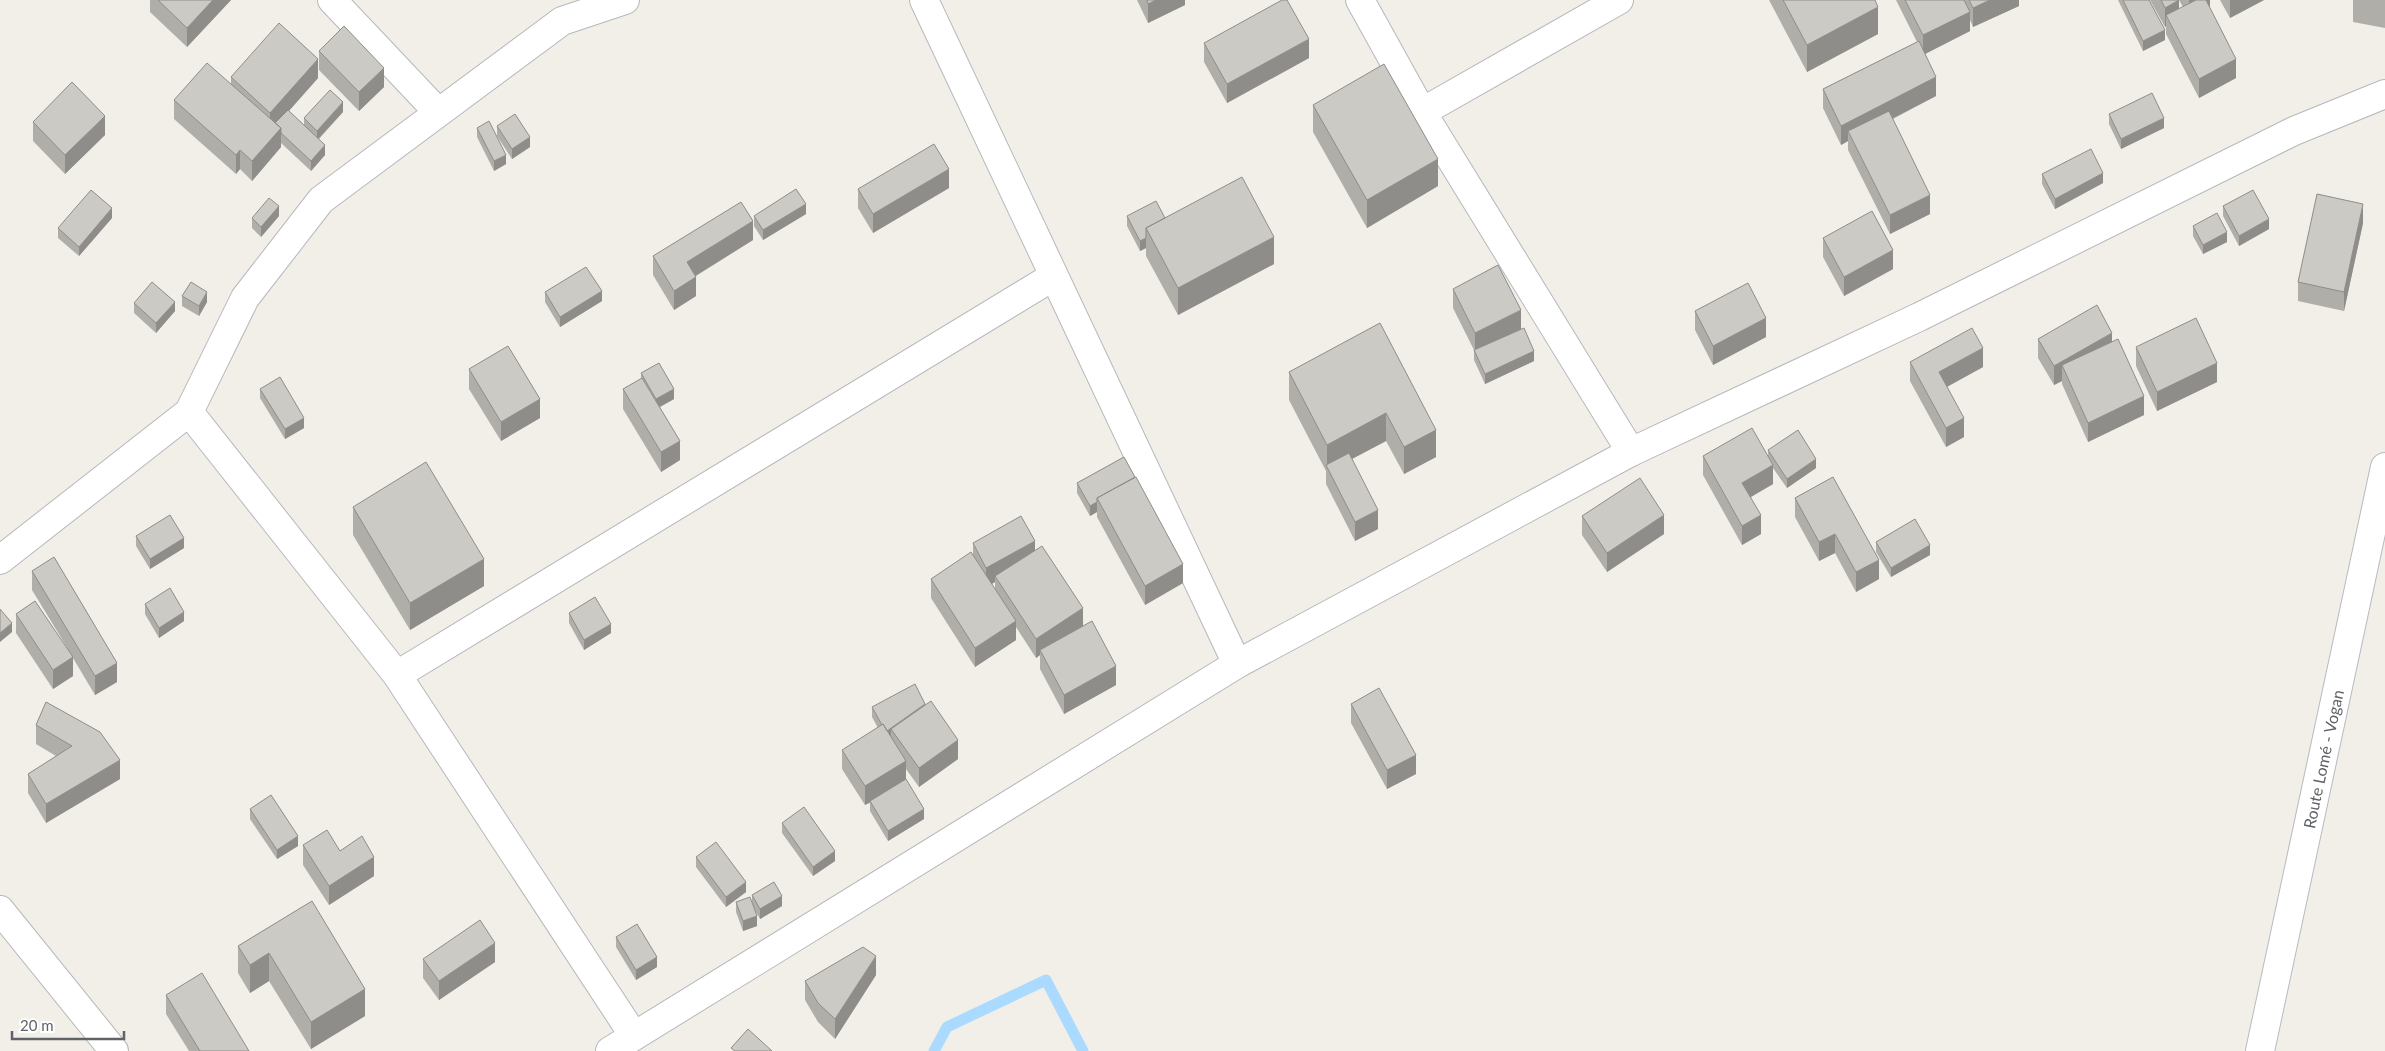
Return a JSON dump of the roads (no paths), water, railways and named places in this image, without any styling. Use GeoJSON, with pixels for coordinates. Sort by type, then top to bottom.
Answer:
{"type":"FeatureCollection","features":[{"type":"Feature","properties":{"kind":"street"},"geometry":{"type":"LineString","coordinates":[[332,0],[438,112]]}},
{"type":"Feature","properties":{"kind":"street"},"geometry":{"type":"LineString","coordinates":[[0,560],[189,412],[245,298],[321,200],[562,21],[625,0]]}},
{"type":"Feature","properties":{"kind":"street"},"geometry":{"type":"LineString","coordinates":[[924,0],[1238,664]]}},
{"type":"Feature","properties":{"kind":"street"},"geometry":{"type":"LineString","coordinates":[[1360,0],[1422,112],[1631,452]]}},
{"type":"Feature","properties":{"kind":"street"},"geometry":{"type":"LineString","coordinates":[[1422,112],[1619,0]]}},
{"type":"Feature","properties":{"kind":"street"},"geometry":{"type":"LineString","coordinates":[[610,1051],[1238,664],[1631,452],[1919,317],[2294,131],[2385,94]]}},
{"type":"Feature","properties":{"kind":"street"},"geometry":{"type":"LineString","coordinates":[[397,675],[1054,276]]}},
{"type":"Feature","properties":{"kind":"street"},"geometry":{"type":"LineString","coordinates":[[189,412],[397,675],[634,1036]]}},
{"type":"Feature","properties":{"kind":"street","name":"Route Lomé - Vogan"},"geometry":{"type":"LineString","coordinates":[[2260,1051],[2385,467]]}},
{"type":"Feature","properties":{"kind":"street"},"geometry":{"type":"LineString","coordinates":[[0,910],[114,1051]]}},
{"type":"Feature","properties":{"kind":"waterway"},"geometry":{"type":"LineString","coordinates":[[934,1051],[947,1027],[1046,980],[1083,1051]]}}]}
